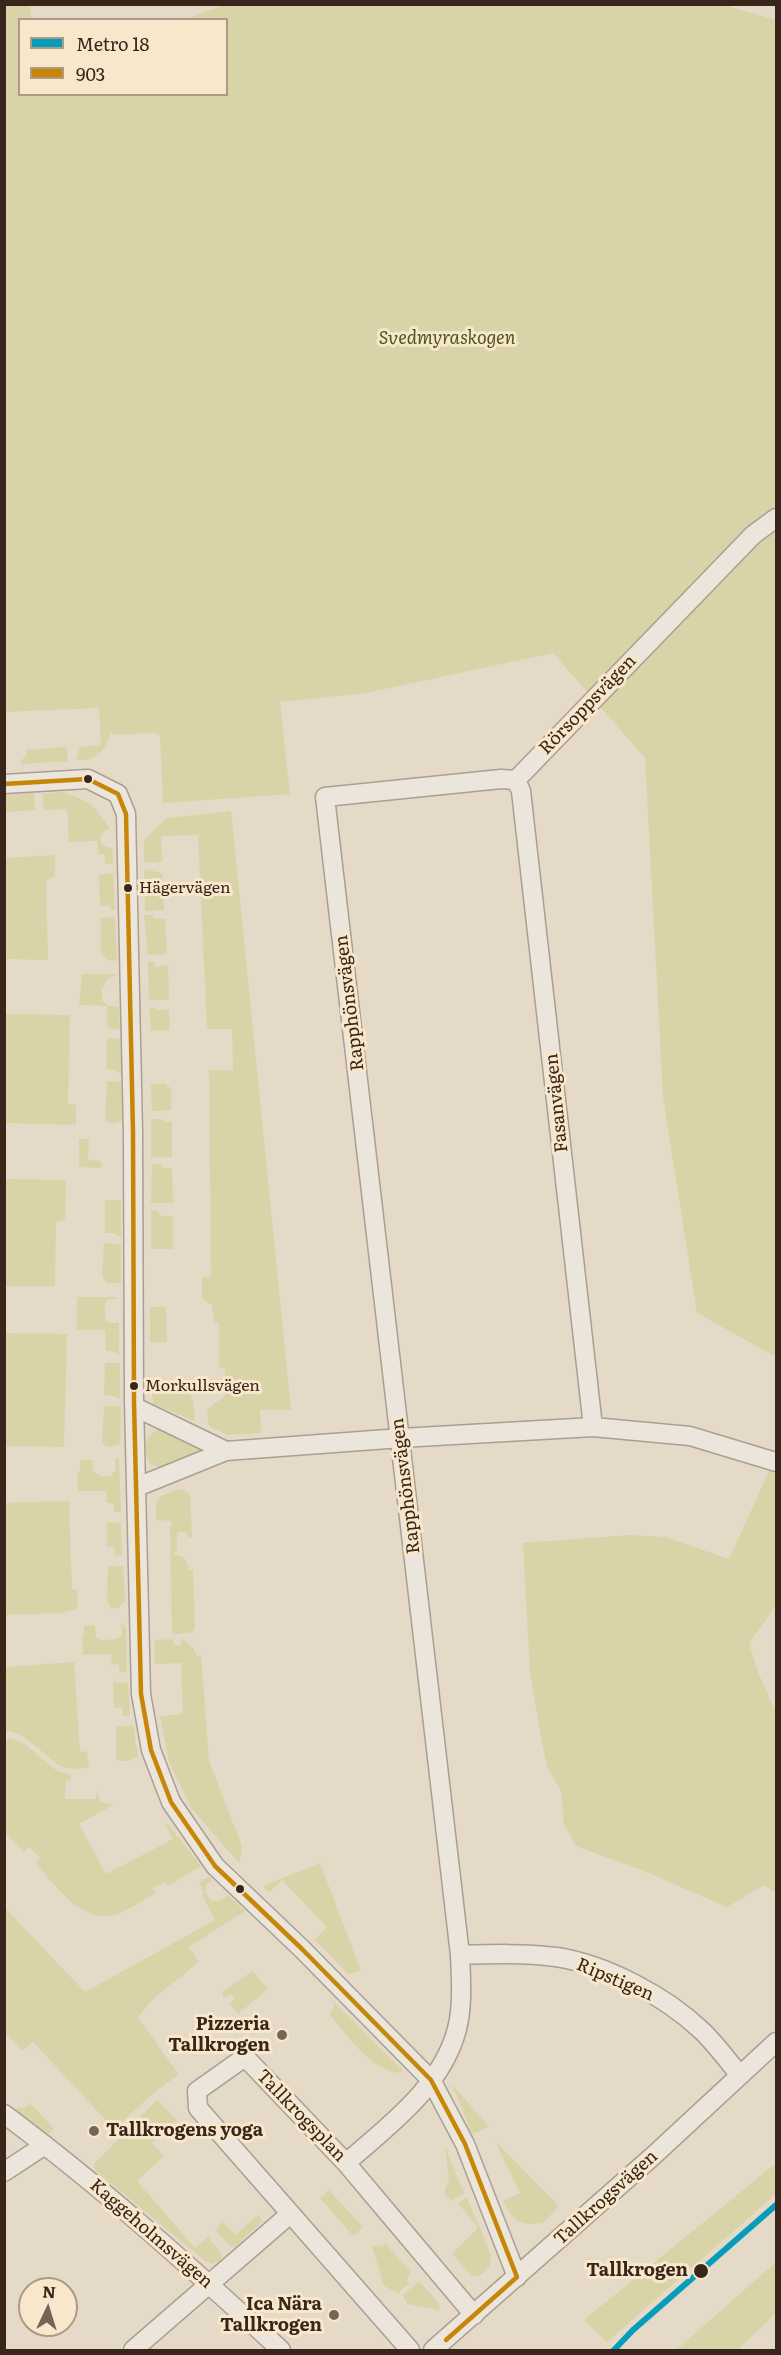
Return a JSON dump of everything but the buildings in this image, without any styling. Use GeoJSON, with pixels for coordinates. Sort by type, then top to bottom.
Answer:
{"type":"FeatureCollection","features":[{"type":"Feature","properties":{"kind":"street","name":"Rörsoppsvägen"},"geometry":{"type":"LineString","coordinates":[[516,780],[753,535],[777,518]]}},
{"type":"Feature","properties":{"kind":"street","name":"Rapphönsvägen"},"geometry":{"type":"LineString","coordinates":[[346,2163],[419,2097],[448,2056],[458,2028],[461,1993],[460,1955],[325,797],[501,778],[516,780]]}},
{"type":"Feature","properties":{"kind":"street"},"geometry":{"type":"LineString","coordinates":[[4,784],[88,779],[118,794],[126,814],[141,1694],[151,1750],[171,1802],[215,1866],[294,1941],[431,2080],[465,2144],[517,2277]]}},
{"type":"Feature","properties":{"kind":"street","name":"Fasanvägen"},"geometry":{"type":"LineString","coordinates":[[516,780],[521,790],[593,1427]]}},
{"type":"Feature","properties":{"kind":"street"},"geometry":{"type":"LineString","coordinates":[[135,1407],[226,1451]]}},
{"type":"Feature","properties":{"kind":"street"},"geometry":{"type":"LineString","coordinates":[[137,1487],[226,1451],[593,1427],[690,1436],[777,1462]]}},
{"type":"Feature","properties":{"kind":"street","name":"Ripstigen"},"geometry":{"type":"LineString","coordinates":[[460,1955],[516,1953],[548,1956],[598,1968],[643,1988],[675,2007],[702,2031],[740,2075]]}},
{"type":"Feature","properties":{"kind":"street","name":"Tallkrogsvägen"},"geometry":{"type":"LineString","coordinates":[[445,2347],[474,2315],[777,2042]]}},
{"type":"Feature","properties":{"kind":"street","name":"Tallkrogsplan"},"geometry":{"type":"LineString","coordinates":[[410,2350],[289,2215],[198,2108],[197,2091],[245,2057],[346,2163],[474,2315]]}},
{"type":"Feature","properties":{"kind":"street","name":"Kaggeholmsvägen"},"geometry":{"type":"LineString","coordinates":[[4,2114],[152,2232],[281,2350]]}},
{"type":"Feature","properties":{"kind":"street"},"geometry":{"type":"LineString","coordinates":[[4,2172],[45,2145]]}},
{"type":"Feature","properties":{"kind":"street"},"geometry":{"type":"LineString","coordinates":[[133,2350],[289,2215]]}},
{"type":"Feature","properties":{"kind":"green space","name":"Svedmyraskogen"},"geometry":{"type":"Polygon","coordinates":[[[722,4],[776,20],[776,1357],[697,1313],[663,1097],[645,758],[553,653],[366,693],[280,702],[290,794],[163,803],[160,735],[154,733],[113,735],[111,732],[99,754],[90,759],[76,760],[80,747],[101,745],[99,708],[5,712],[4,5],[30,5],[31,18],[18,18],[18,96],[228,96],[228,18],[188,18],[225,5],[722,4]]]}},
{"type":"Feature","properties":{"kind":"green space"},"geometry":{"type":"Polygon","coordinates":[[[67,747],[68,761],[21,764],[21,760],[26,757],[26,750],[67,747]]]}},
{"type":"Feature","properties":{"kind":"green space"},"geometry":{"type":"Polygon","coordinates":[[[60,792],[90,804],[105,821],[110,829],[105,830],[100,836],[102,845],[112,848],[113,864],[105,864],[105,854],[98,854],[97,841],[69,842],[67,809],[43,810],[43,794],[60,792]]]}},
{"type":"Feature","properties":{"kind":"green space"},"geometry":{"type":"Polygon","coordinates":[[[34,793],[35,810],[5,812],[5,795],[34,793]]]}},
{"type":"Feature","properties":{"kind":"green space"},"geometry":{"type":"Polygon","coordinates":[[[231,811],[291,1410],[260,1410],[261,1433],[227,1435],[209,1426],[207,1409],[225,1396],[225,1369],[219,1368],[219,1323],[214,1322],[212,1305],[202,1298],[202,1277],[211,1276],[209,1070],[233,1070],[232,1029],[207,1029],[198,835],[161,836],[162,862],[144,863],[144,840],[167,818],[231,811]]]}},
{"type":"Feature","properties":{"kind":"green space"},"geometry":{"type":"Polygon","coordinates":[[[55,855],[55,876],[46,881],[48,960],[5,959],[5,858],[55,855]]]}},
{"type":"Feature","properties":{"kind":"green space"},"geometry":{"type":"Polygon","coordinates":[[[144,869],[162,873],[164,910],[145,911],[144,869]]]}},
{"type":"Feature","properties":{"kind":"green space"},"geometry":{"type":"Polygon","coordinates":[[[113,873],[115,910],[109,906],[100,905],[99,875],[113,873]]]}},
{"type":"Feature","properties":{"kind":"green space"},"geometry":{"type":"Polygon","coordinates":[[[144,915],[152,915],[154,919],[165,919],[167,954],[148,955],[144,915]]]}},
{"type":"Feature","properties":{"kind":"green space"},"geometry":{"type":"Polygon","coordinates":[[[115,917],[117,958],[115,961],[108,960],[101,954],[101,918],[115,917]]]}},
{"type":"Feature","properties":{"kind":"green space"},"geometry":{"type":"Polygon","coordinates":[[[148,962],[153,962],[156,967],[168,965],[169,1000],[149,1000],[148,962]]]}},
{"type":"Feature","properties":{"kind":"green space"},"geometry":{"type":"Polygon","coordinates":[[[82,974],[116,974],[108,978],[102,989],[102,1001],[109,1006],[119,1007],[120,1030],[107,1027],[107,1006],[79,1005],[82,974]]]}},
{"type":"Feature","properties":{"kind":"green space"},"geometry":{"type":"Polygon","coordinates":[[[154,1007],[156,1010],[169,1010],[170,1030],[151,1031],[149,1008],[154,1007]]]}},
{"type":"Feature","properties":{"kind":"green space"},"geometry":{"type":"Polygon","coordinates":[[[5,1014],[70,1015],[68,1104],[76,1105],[76,1125],[5,1123],[5,1014]]]}},
{"type":"Feature","properties":{"kind":"green space"},"geometry":{"type":"Polygon","coordinates":[[[107,1038],[120,1039],[122,1075],[115,1070],[106,1069],[107,1038]]]}},
{"type":"Feature","properties":{"kind":"green space"},"geometry":{"type":"Polygon","coordinates":[[[107,1081],[122,1082],[122,1121],[111,1124],[105,1119],[107,1081]]]}},
{"type":"Feature","properties":{"kind":"green space"},"geometry":{"type":"Polygon","coordinates":[[[151,1084],[167,1084],[167,1087],[171,1087],[171,1110],[152,1111],[151,1084]]]}},
{"type":"Feature","properties":{"kind":"green space"},"geometry":{"type":"Polygon","coordinates":[[[151,1119],[172,1122],[172,1157],[151,1158],[151,1119]]]}},
{"type":"Feature","properties":{"kind":"green space"},"geometry":{"type":"Polygon","coordinates":[[[79,1139],[89,1139],[88,1160],[101,1161],[101,1168],[79,1167],[79,1139]]]}},
{"type":"Feature","properties":{"kind":"green space"},"geometry":{"type":"Polygon","coordinates":[[[152,1163],[159,1164],[163,1168],[172,1168],[173,1203],[151,1203],[152,1163]]]}},
{"type":"Feature","properties":{"kind":"green space"},"geometry":{"type":"Polygon","coordinates":[[[5,1179],[66,1180],[65,1220],[56,1222],[55,1286],[5,1286],[5,1179]]]}},
{"type":"Feature","properties":{"kind":"green space"},"geometry":{"type":"Polygon","coordinates":[[[105,1200],[121,1200],[121,1238],[114,1233],[105,1233],[105,1200]]]}},
{"type":"Feature","properties":{"kind":"green space"},"geometry":{"type":"Polygon","coordinates":[[[151,1210],[156,1210],[161,1216],[173,1216],[173,1249],[151,1249],[151,1210]]]}},
{"type":"Feature","properties":{"kind":"green space"},"geometry":{"type":"Polygon","coordinates":[[[104,1243],[121,1244],[121,1283],[106,1283],[102,1275],[104,1243]]]}},
{"type":"Feature","properties":{"kind":"green space"},"geometry":{"type":"Polygon","coordinates":[[[77,1297],[116,1297],[118,1299],[109,1299],[105,1302],[105,1318],[109,1323],[119,1323],[119,1355],[113,1351],[106,1351],[105,1330],[77,1330],[77,1297]]]}},
{"type":"Feature","properties":{"kind":"green space"},"geometry":{"type":"Polygon","coordinates":[[[150,1307],[166,1307],[167,1342],[150,1342],[150,1307]]]}},
{"type":"Feature","properties":{"kind":"green space"},"geometry":{"type":"Polygon","coordinates":[[[5,1333],[67,1334],[64,1447],[5,1446],[5,1333]]]}},
{"type":"Feature","properties":{"kind":"green space"},"geometry":{"type":"Polygon","coordinates":[[[105,1363],[120,1363],[120,1399],[104,1395],[105,1363]]]}},
{"type":"Feature","properties":{"kind":"green space"},"geometry":{"type":"Polygon","coordinates":[[[176,1381],[190,1392],[195,1421],[153,1404],[152,1382],[176,1381]]]}},
{"type":"Feature","properties":{"kind":"green space"},"geometry":{"type":"Polygon","coordinates":[[[104,1406],[121,1406],[120,1444],[115,1446],[102,1443],[104,1406]]]}},
{"type":"Feature","properties":{"kind":"green space"},"geometry":{"type":"Polygon","coordinates":[[[159,1429],[164,1429],[205,1448],[205,1452],[162,1468],[150,1464],[146,1454],[146,1444],[150,1436],[159,1429]]]}},
{"type":"Feature","properties":{"kind":"green space"},"geometry":{"type":"Polygon","coordinates":[[[119,1458],[121,1512],[114,1512],[114,1503],[107,1503],[106,1491],[78,1491],[77,1472],[80,1471],[80,1460],[92,1460],[93,1471],[100,1476],[110,1476],[116,1470],[115,1459],[119,1458]]]}},
{"type":"Feature","properties":{"kind":"green space"},"geometry":{"type":"Polygon","coordinates":[[[770,1469],[776,1473],[776,1605],[749,1644],[758,1672],[776,1712],[776,1893],[764,1885],[727,1907],[649,1873],[576,1846],[564,1824],[561,1791],[547,1767],[541,1738],[530,1673],[523,1543],[629,1535],[665,1537],[729,1559],[770,1469]]]}},
{"type":"Feature","properties":{"kind":"green space"},"geometry":{"type":"Polygon","coordinates":[[[179,1489],[190,1494],[192,1537],[188,1537],[187,1532],[177,1532],[177,1551],[174,1552],[175,1555],[185,1559],[189,1570],[193,1570],[195,1627],[192,1633],[172,1634],[170,1526],[172,1526],[172,1521],[156,1520],[156,1502],[163,1495],[179,1489]]]}},
{"type":"Feature","properties":{"kind":"green space"},"geometry":{"type":"Polygon","coordinates":[[[69,1501],[72,1589],[77,1590],[78,1608],[61,1613],[5,1615],[5,1503],[69,1501]]]}},
{"type":"Feature","properties":{"kind":"green space"},"geometry":{"type":"Polygon","coordinates":[[[121,1522],[122,1555],[115,1556],[115,1547],[107,1547],[107,1523],[121,1522]]]}},
{"type":"Feature","properties":{"kind":"green space"},"geometry":{"type":"Polygon","coordinates":[[[108,1566],[123,1566],[125,1601],[118,1608],[112,1609],[107,1601],[108,1566]]]}},
{"type":"Feature","properties":{"kind":"green space"},"geometry":{"type":"Polygon","coordinates":[[[121,1622],[126,1627],[127,1672],[119,1673],[119,1664],[112,1665],[111,1654],[83,1655],[82,1634],[84,1634],[84,1626],[95,1625],[96,1638],[117,1639],[122,1634],[121,1622]]]}},
{"type":"Feature","properties":{"kind":"green space"},"geometry":{"type":"Polygon","coordinates":[[[174,1639],[174,1645],[181,1646],[181,1639],[183,1639],[193,1648],[197,1656],[201,1655],[209,1761],[242,1846],[240,1862],[192,1809],[169,1762],[160,1716],[183,1714],[181,1663],[155,1664],[154,1640],[174,1639]]]}},
{"type":"Feature","properties":{"kind":"green space"},"geometry":{"type":"Polygon","coordinates":[[[74,1662],[80,1752],[87,1751],[89,1768],[73,1769],[58,1765],[29,1741],[13,1732],[5,1731],[5,1667],[74,1662]]]}},
{"type":"Feature","properties":{"kind":"green space"},"geometry":{"type":"Polygon","coordinates":[[[128,1682],[130,1716],[123,1716],[122,1707],[114,1708],[113,1683],[128,1682]]]}},
{"type":"Feature","properties":{"kind":"green space"},"geometry":{"type":"Polygon","coordinates":[[[133,1725],[138,1757],[127,1761],[116,1759],[116,1727],[133,1725]]]}},
{"type":"Feature","properties":{"kind":"green space"},"geometry":{"type":"Polygon","coordinates":[[[10,1738],[25,1744],[57,1771],[71,1774],[71,1780],[66,1781],[65,1799],[96,1799],[97,1789],[100,1802],[113,1805],[79,1824],[106,1874],[173,1839],[166,1825],[168,1824],[201,1866],[168,1886],[165,1882],[153,1888],[155,1893],[118,1914],[93,1915],[71,1902],[35,1863],[40,1858],[29,1847],[24,1852],[5,1832],[5,1742],[10,1738]]]}},
{"type":"Feature","properties":{"kind":"green space"},"geometry":{"type":"Polygon","coordinates":[[[320,1863],[361,1971],[348,1974],[315,1940],[327,1927],[282,1880],[269,1893],[264,1888],[265,1885],[320,1863]]]}},
{"type":"Feature","properties":{"kind":"green space"},"geometry":{"type":"Polygon","coordinates":[[[209,1877],[212,1880],[206,1885],[205,1892],[212,1901],[220,1901],[228,1895],[245,1911],[189,1947],[199,1962],[152,2000],[138,2017],[179,2075],[156,2091],[114,2129],[33,2042],[22,2051],[5,2032],[5,1908],[85,1992],[215,1920],[202,1895],[204,1893],[199,1882],[209,1877]]]}},
{"type":"Feature","properties":{"kind":"green space"},"geometry":{"type":"Polygon","coordinates":[[[252,1971],[268,1989],[238,2014],[230,2004],[234,1999],[232,1994],[223,1998],[222,1993],[252,1971]]]}},
{"type":"Feature","properties":{"kind":"green space"},"geometry":{"type":"Polygon","coordinates":[[[330,1998],[402,2070],[400,2073],[379,2066],[360,2050],[329,2014],[335,2006],[330,1998]]]}},
{"type":"Feature","properties":{"kind":"green space"},"geometry":{"type":"Polygon","coordinates":[[[452,2084],[489,2127],[472,2134],[452,2084]]]}},
{"type":"Feature","properties":{"kind":"green space"},"geometry":{"type":"Polygon","coordinates":[[[157,2100],[177,2120],[152,2143],[164,2156],[137,2181],[195,2248],[208,2237],[222,2254],[221,2260],[212,2264],[205,2261],[96,2171],[94,2164],[157,2100]]]}},
{"type":"Feature","properties":{"kind":"green space"},"geometry":{"type":"Polygon","coordinates":[[[30,2103],[54,2129],[48,2134],[15,2110],[25,2108],[30,2103]]]}},
{"type":"Feature","properties":{"kind":"green space"},"geometry":{"type":"Polygon","coordinates":[[[495,2141],[559,2206],[543,2223],[528,2224],[518,2221],[507,2208],[503,2201],[520,2193],[495,2141]]]}},
{"type":"Feature","properties":{"kind":"green space"},"geometry":{"type":"Polygon","coordinates":[[[445,2146],[464,2193],[451,2201],[444,2193],[449,2179],[445,2146]]]}},
{"type":"Feature","properties":{"kind":"green space"},"geometry":{"type":"Polygon","coordinates":[[[776,2163],[776,2194],[607,2342],[584,2320],[776,2163]]]}},
{"type":"Feature","properties":{"kind":"green space"},"geometry":{"type":"Polygon","coordinates":[[[329,2190],[363,2227],[353,2236],[320,2198],[329,2190]]]}},
{"type":"Feature","properties":{"kind":"green space"},"geometry":{"type":"Polygon","coordinates":[[[467,2198],[491,2255],[490,2266],[481,2275],[472,2276],[452,2254],[477,2229],[477,2225],[459,2205],[460,2201],[467,2198]]]}},
{"type":"Feature","properties":{"kind":"green space"},"geometry":{"type":"Polygon","coordinates":[[[258,2215],[263,2221],[235,2247],[230,2246],[215,2230],[223,2222],[235,2235],[258,2215]]]}},
{"type":"Feature","properties":{"kind":"green space"},"geometry":{"type":"Polygon","coordinates":[[[385,2243],[411,2272],[407,2277],[409,2284],[398,2293],[384,2286],[372,2246],[382,2246],[385,2243]]]}},
{"type":"Feature","properties":{"kind":"green space"},"geometry":{"type":"Polygon","coordinates":[[[776,2262],[776,2313],[738,2350],[676,2350],[776,2262]]]}},
{"type":"Feature","properties":{"kind":"green space"},"geometry":{"type":"Polygon","coordinates":[[[419,2281],[438,2302],[440,2310],[407,2304],[403,2295],[419,2281]]]}},
{"type":"Feature","properties":{"kind":"metro line","name":"18"},"geometry":{"type":"LineString","coordinates":[[614,2350],[633,2330],[776,2205]]}},
{"type":"Feature","properties":{"kind":"transit line","name":"903"},"geometry":{"type":"LineString","coordinates":[[4,784],[88,779],[118,794],[126,814],[133,1132],[134,1402],[141,1694],[151,1750],[171,1802],[215,1866],[302,1949],[431,2080],[465,2144],[517,2277]]}},
{"type":"Feature","properties":{"kind":"transit line","name":"903"},"geometry":{"type":"LineString","coordinates":[[446,2340],[517,2277]]}},
{"type":"Feature","properties":{"kind":"place","name":"Hägervägen"},"geometry":{"type":"Point","coordinates":[128,888]}},
{"type":"Feature","properties":{"kind":"place","name":"Morkullsvägen"},"geometry":{"type":"Point","coordinates":[134,1386]}},
{"type":"Feature","properties":{"kind":"place","name":"Pizzeria Tallkrogen"},"geometry":{"type":"Point","coordinates":[282,2035]}},
{"type":"Feature","properties":{"kind":"place","name":"Tallkrogens yoga"},"geometry":{"type":"Point","coordinates":[94,2131]}},
{"type":"Feature","properties":{"kind":"place","name":"Tallkrogen"},"geometry":{"type":"Point","coordinates":[701,2271]}},
{"type":"Feature","properties":{"kind":"place","name":"Ica Nära Tallkrogen"},"geometry":{"type":"Point","coordinates":[334,2315]}}]}
